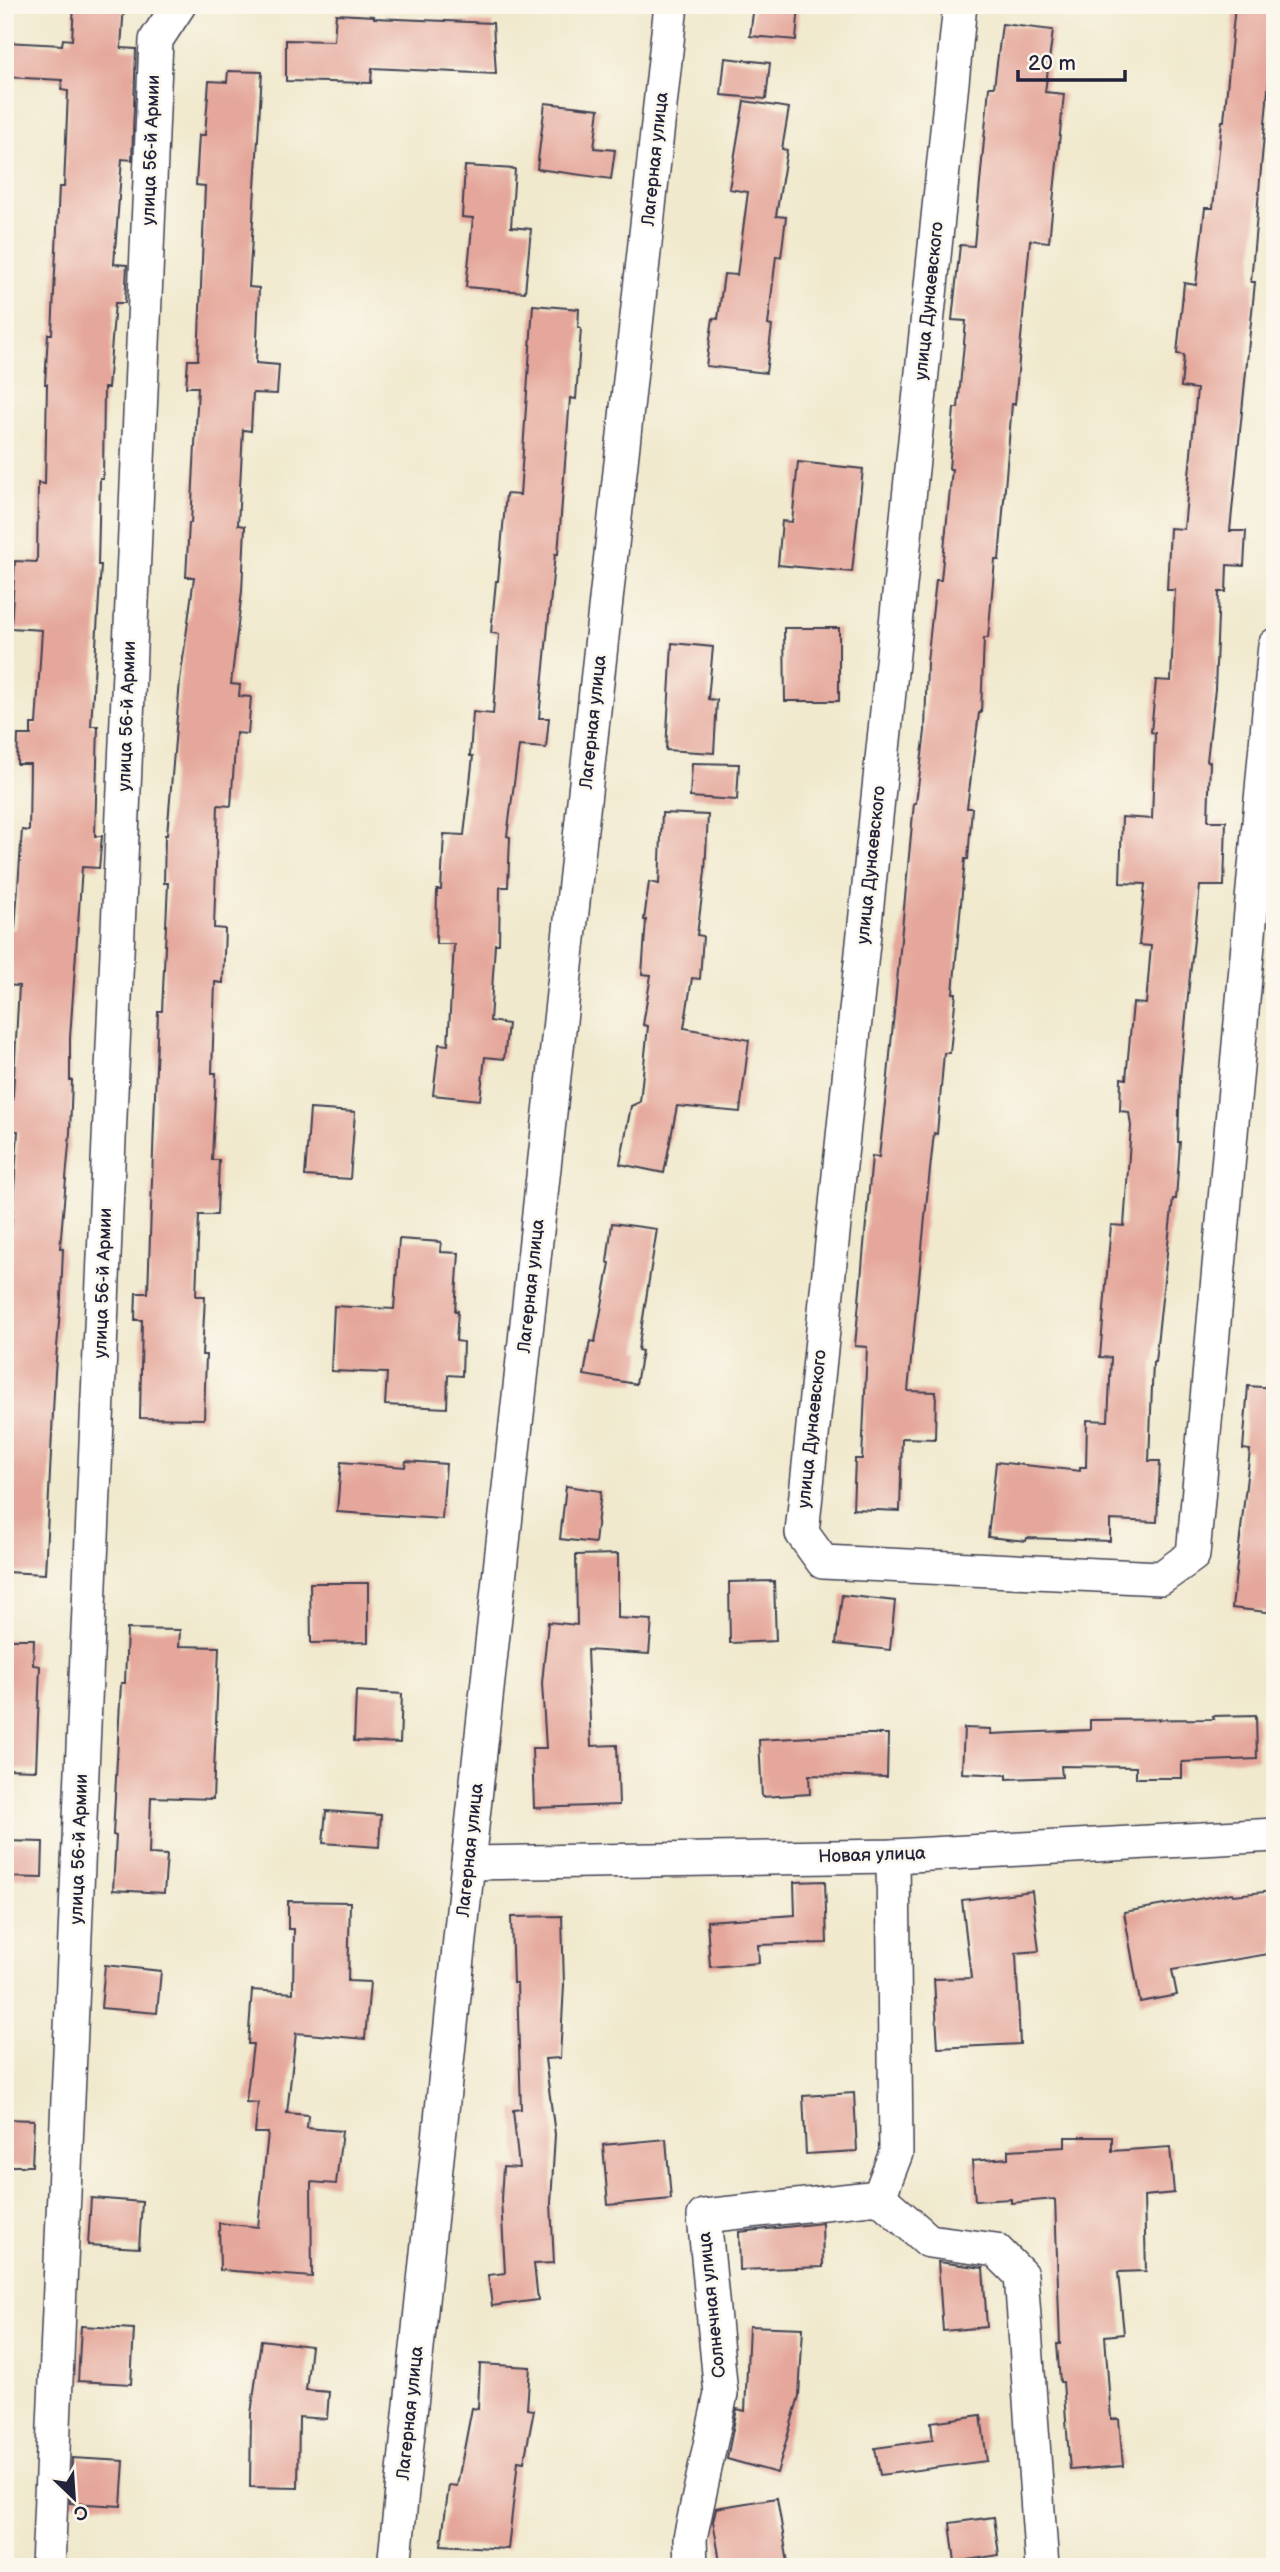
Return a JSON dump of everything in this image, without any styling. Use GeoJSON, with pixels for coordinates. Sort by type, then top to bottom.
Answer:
{"type":"FeatureCollection","features":[{"type":"Feature","properties":{"kind":"street","name":"улица 56-й Армии"},"geometry":{"type":"LineString","coordinates":[[48,2567],[156,40],[179,5]]}},
{"type":"Feature","properties":{"kind":"street","name":"Лагерная улица"},"geometry":{"type":"LineString","coordinates":[[394,2567],[468,1863],[671,5]]}},
{"type":"Feature","properties":{"kind":"street","name":"улица Дунаевского"},"geometry":{"type":"LineString","coordinates":[[960,5],[802,1533],[823,1562],[1161,1578],[1193,1556],[1275,645]]}},
{"type":"Feature","properties":{"kind":"street","name":"Новая улица"},"geometry":{"type":"LineString","coordinates":[[468,1863],[893,1856],[1275,1835]]}},
{"type":"Feature","properties":{"kind":"street"},"geometry":{"type":"LineString","coordinates":[[893,1856],[896,2153],[878,2197],[929,2241],[996,2250],[1021,2275],[1042,2567]]}},
{"type":"Feature","properties":{"kind":"street","name":"Солнечная улица"},"geometry":{"type":"LineString","coordinates":[[691,2567],[690,2538],[721,2394],[704,2216],[878,2197]]}},
{"type":"Feature","properties":{"kind":"building"},"geometry":{"type":"Polygon","coordinates":[[[74,5],[124,5],[121,48],[136,49],[132,160],[122,159],[114,264],[127,265],[125,303],[115,303],[108,388],[104,388],[103,479],[100,479],[98,565],[101,565],[91,726],[98,726],[95,836],[102,836],[99,868],[82,867],[70,1038],[70,1133],[60,1248],[63,1249],[61,1298],[45,1574],[5,1572],[5,1317],[18,1131],[11,1130],[19,986],[5,985],[5,968],[8,929],[15,929],[22,830],[29,831],[30,764],[17,764],[18,735],[31,735],[31,724],[36,724],[42,630],[11,628],[15,561],[37,562],[38,483],[45,484],[45,384],[48,334],[52,334],[59,187],[64,187],[68,91],[61,90],[62,80],[5,77],[5,42],[62,45],[63,39],[72,40],[74,5]]]}},
{"type":"Feature","properties":{"kind":"building"},"geometry":{"type":"Polygon","coordinates":[[[754,5],[799,5],[796,40],[750,36],[754,5]]]}},
{"type":"Feature","properties":{"kind":"building"},"geometry":{"type":"Polygon","coordinates":[[[1235,5],[1275,5],[1275,10],[1251,282],[1255,282],[1230,531],[1246,531],[1244,566],[1227,565],[1226,592],[1219,592],[1215,689],[1207,761],[1210,762],[1208,821],[1226,821],[1224,886],[1200,886],[1190,975],[1180,1079],[1176,1199],[1173,1199],[1153,1362],[1149,1461],[1160,1461],[1157,1522],[1110,1520],[1110,1541],[1027,1538],[1026,1541],[988,1537],[996,1462],[1080,1471],[1080,1467],[1086,1467],[1087,1420],[1108,1421],[1111,1358],[1100,1357],[1111,1225],[1124,1226],[1131,1126],[1129,1112],[1120,1111],[1121,1078],[1126,1079],[1133,1003],[1146,1004],[1151,946],[1139,945],[1145,884],[1120,883],[1122,817],[1152,819],[1155,733],[1151,732],[1156,680],[1171,681],[1175,590],[1167,590],[1170,528],[1184,529],[1197,389],[1181,387],[1184,355],[1177,354],[1184,283],[1196,285],[1205,208],[1213,208],[1235,5]]]}},
{"type":"Feature","properties":{"kind":"building"},"geometry":{"type":"Polygon","coordinates":[[[336,14],[493,23],[496,74],[372,68],[371,83],[286,81],[286,40],[334,41],[336,14]]]}},
{"type":"Feature","properties":{"kind":"building"},"geometry":{"type":"Polygon","coordinates":[[[1002,24],[1053,30],[1045,92],[1064,94],[1049,242],[1030,240],[1015,404],[1012,404],[999,560],[995,560],[988,638],[984,638],[981,713],[967,808],[972,808],[968,859],[965,859],[950,1053],[944,1053],[937,1134],[934,1133],[908,1391],[936,1392],[935,1439],[902,1438],[900,1511],[853,1509],[855,1459],[862,1459],[867,1347],[855,1346],[872,1156],[879,1157],[914,803],[925,731],[927,662],[936,580],[941,580],[952,469],[949,469],[954,408],[958,408],[966,321],[952,320],[960,245],[974,246],[989,87],[994,87],[1002,24]]]}},
{"type":"Feature","properties":{"kind":"building"},"geometry":{"type":"Polygon","coordinates":[[[725,58],[770,63],[766,99],[721,95],[725,58]]]}},
{"type":"Feature","properties":{"kind":"building"},"geometry":{"type":"Polygon","coordinates":[[[228,71],[262,72],[249,287],[259,288],[256,363],[279,365],[277,394],[253,393],[251,431],[243,430],[238,525],[245,526],[242,591],[231,684],[240,685],[239,696],[251,697],[248,734],[236,733],[231,806],[218,805],[214,928],[225,929],[223,983],[215,982],[212,1073],[216,1073],[212,1160],[219,1160],[217,1215],[199,1215],[196,1296],[205,1296],[202,1355],[206,1355],[204,1419],[140,1418],[142,1320],[135,1320],[136,1293],[148,1293],[158,1011],[162,1011],[168,883],[164,883],[165,835],[180,681],[194,577],[186,577],[198,387],[186,387],[188,360],[198,360],[205,186],[196,185],[199,135],[205,135],[209,81],[227,82],[228,71]]]}},
{"type":"Feature","properties":{"kind":"building"},"geometry":{"type":"Polygon","coordinates":[[[744,101],[789,108],[782,149],[787,150],[776,216],[786,217],[781,257],[776,256],[766,373],[706,366],[713,318],[718,319],[724,274],[737,275],[748,192],[729,189],[744,101]]]}},
{"type":"Feature","properties":{"kind":"building"},"geometry":{"type":"Polygon","coordinates":[[[545,103],[599,109],[594,148],[615,150],[611,179],[537,169],[545,103]]]}},
{"type":"Feature","properties":{"kind":"building"},"geometry":{"type":"Polygon","coordinates":[[[465,166],[515,169],[511,227],[531,229],[525,292],[466,287],[473,218],[462,217],[465,166]]]}},
{"type":"Feature","properties":{"kind":"building"},"geometry":{"type":"Polygon","coordinates":[[[533,305],[579,309],[578,328],[581,328],[576,399],[570,398],[558,554],[555,554],[539,718],[549,718],[546,748],[519,746],[507,836],[510,837],[508,887],[500,887],[499,944],[495,944],[490,1021],[508,1024],[504,1059],[485,1057],[480,1100],[433,1095],[439,1044],[448,1045],[454,944],[436,944],[437,890],[441,890],[444,834],[464,835],[473,756],[470,756],[473,712],[493,714],[499,634],[491,633],[496,581],[506,494],[520,495],[533,305]]]}},
{"type":"Feature","properties":{"kind":"building"},"geometry":{"type":"Polygon","coordinates":[[[798,462],[863,469],[852,572],[778,565],[782,521],[792,522],[798,462]]]}},
{"type":"Feature","properties":{"kind":"building"},"geometry":{"type":"Polygon","coordinates":[[[784,628],[839,628],[839,701],[785,701],[784,628]]]}},
{"type":"Feature","properties":{"kind":"building"},"geometry":{"type":"Polygon","coordinates":[[[672,643],[713,647],[708,699],[717,700],[714,753],[666,750],[672,643]]]}},
{"type":"Feature","properties":{"kind":"building"},"geometry":{"type":"Polygon","coordinates":[[[692,763],[739,764],[737,800],[690,797],[692,763]]]}},
{"type":"Feature","properties":{"kind":"building"},"geometry":{"type":"Polygon","coordinates":[[[662,813],[708,815],[705,872],[697,935],[703,936],[700,979],[692,978],[684,1028],[749,1040],[740,1112],[677,1106],[664,1173],[620,1164],[631,1106],[640,1102],[648,1026],[643,1025],[651,975],[642,974],[644,920],[649,882],[659,884],[662,813]]]}},
{"type":"Feature","properties":{"kind":"building"},"geometry":{"type":"Polygon","coordinates":[[[310,1109],[355,1112],[350,1179],[305,1176],[310,1109]]]}},
{"type":"Feature","properties":{"kind":"building"},"geometry":{"type":"Polygon","coordinates":[[[612,1223],[657,1229],[638,1350],[642,1351],[636,1384],[584,1375],[590,1341],[595,1342],[610,1263],[607,1262],[612,1223]]]}},
{"type":"Feature","properties":{"kind":"building"},"geometry":{"type":"Polygon","coordinates":[[[399,1239],[441,1242],[440,1252],[459,1253],[455,1311],[458,1311],[456,1341],[463,1342],[462,1376],[448,1375],[447,1408],[385,1405],[387,1373],[331,1371],[334,1306],[394,1309],[399,1239]]]}},
{"type":"Feature","properties":{"kind":"building"},"geometry":{"type":"Polygon","coordinates":[[[1248,1386],[1275,1388],[1275,1613],[1232,1608],[1250,1450],[1243,1449],[1248,1386]]]}},
{"type":"Feature","properties":{"kind":"building"},"geometry":{"type":"Polygon","coordinates":[[[406,1461],[446,1464],[442,1519],[337,1512],[341,1462],[405,1467],[406,1461]]]}},
{"type":"Feature","properties":{"kind":"building"},"geometry":{"type":"Polygon","coordinates":[[[566,1486],[601,1491],[595,1543],[560,1539],[566,1486]]]}},
{"type":"Feature","properties":{"kind":"building"},"geometry":{"type":"Polygon","coordinates":[[[618,1554],[618,1618],[652,1620],[649,1654],[587,1650],[591,1746],[617,1745],[619,1805],[534,1808],[532,1748],[546,1748],[542,1683],[548,1622],[577,1625],[576,1555],[618,1554]]]}},
{"type":"Feature","properties":{"kind":"building"},"geometry":{"type":"Polygon","coordinates":[[[774,1581],[776,1641],[730,1643],[729,1582],[774,1581]]]}},
{"type":"Feature","properties":{"kind":"building"},"geometry":{"type":"Polygon","coordinates":[[[310,1583],[368,1583],[368,1642],[311,1643],[310,1583]]]}},
{"type":"Feature","properties":{"kind":"building"},"geometry":{"type":"Polygon","coordinates":[[[842,1595],[895,1601],[890,1650],[836,1644],[842,1595]]]}},
{"type":"Feature","properties":{"kind":"building"},"geometry":{"type":"Polygon","coordinates":[[[127,1629],[180,1630],[179,1646],[219,1647],[213,1799],[151,1797],[149,1854],[167,1855],[164,1893],[113,1890],[116,1836],[113,1835],[121,1683],[125,1683],[127,1629]]]}},
{"type":"Feature","properties":{"kind":"building"},"geometry":{"type":"Polygon","coordinates":[[[5,1639],[34,1639],[33,1665],[40,1666],[36,1770],[5,1769],[5,1639]]]}},
{"type":"Feature","properties":{"kind":"building"},"geometry":{"type":"Polygon","coordinates":[[[356,1691],[402,1694],[400,1743],[354,1741],[356,1691]]]}},
{"type":"Feature","properties":{"kind":"building"},"geometry":{"type":"Polygon","coordinates":[[[1256,1715],[1257,1759],[1182,1762],[1182,1778],[1136,1778],[1136,1767],[1061,1766],[1062,1777],[1007,1779],[1007,1775],[962,1773],[964,1728],[991,1729],[991,1734],[1090,1730],[1090,1720],[1214,1719],[1213,1716],[1256,1715]]]}},
{"type":"Feature","properties":{"kind":"building"},"geometry":{"type":"Polygon","coordinates":[[[888,1734],[887,1777],[809,1775],[810,1794],[762,1797],[759,1740],[888,1734]]]}},
{"type":"Feature","properties":{"kind":"building"},"geometry":{"type":"Polygon","coordinates":[[[326,1811],[381,1815],[379,1847],[323,1843],[326,1811]]]}},
{"type":"Feature","properties":{"kind":"building"},"geometry":{"type":"Polygon","coordinates":[[[5,1841],[43,1842],[42,1878],[5,1877],[5,1841]]]}},
{"type":"Feature","properties":{"kind":"building"},"geometry":{"type":"Polygon","coordinates":[[[825,1881],[827,1943],[758,1945],[759,1963],[710,1967],[707,1921],[795,1915],[794,1882],[825,1881]]]}},
{"type":"Feature","properties":{"kind":"building"},"geometry":{"type":"Polygon","coordinates":[[[1032,1891],[1039,1951],[1016,1953],[1020,2044],[938,2048],[934,1979],[971,1978],[962,1900],[1032,1891]]]}},
{"type":"Feature","properties":{"kind":"building"},"geometry":{"type":"Polygon","coordinates":[[[1275,1891],[1275,1953],[1172,1970],[1177,1995],[1140,2002],[1124,1912],[1232,1893],[1275,1891]]]}},
{"type":"Feature","properties":{"kind":"building"},"geometry":{"type":"Polygon","coordinates":[[[288,1901],[350,1902],[348,1981],[370,1982],[365,2039],[296,2033],[287,2113],[308,2115],[307,2128],[342,2131],[336,2184],[311,2182],[312,2277],[220,2270],[219,2223],[258,2227],[268,2133],[255,2133],[258,2103],[246,2102],[253,2044],[248,2044],[252,1990],[293,1993],[294,1929],[288,1929],[288,1901]]]}},
{"type":"Feature","properties":{"kind":"building"},"geometry":{"type":"Polygon","coordinates":[[[562,1916],[564,1985],[560,2058],[545,2059],[555,2134],[551,2203],[554,2263],[534,2264],[538,2300],[492,2306],[488,2275],[505,2273],[501,2199],[503,2167],[519,2168],[513,2110],[521,2109],[517,1983],[513,1983],[511,1917],[562,1916]]]}},
{"type":"Feature","properties":{"kind":"building"},"geometry":{"type":"Polygon","coordinates":[[[105,1965],[161,1971],[157,2013],[101,2008],[105,1965]]]}},
{"type":"Feature","properties":{"kind":"building"},"geometry":{"type":"Polygon","coordinates":[[[854,2093],[857,2151],[806,2154],[803,2096],[854,2093]]]}},
{"type":"Feature","properties":{"kind":"building"},"geometry":{"type":"Polygon","coordinates":[[[5,2119],[34,2120],[32,2166],[5,2166],[5,2119]]]}},
{"type":"Feature","properties":{"kind":"building"},"geometry":{"type":"Polygon","coordinates":[[[1065,2137],[1112,2137],[1112,2151],[1170,2147],[1174,2193],[1144,2196],[1146,2271],[1118,2272],[1124,2334],[1105,2336],[1111,2419],[1119,2419],[1123,2466],[1070,2470],[1057,2344],[1060,2344],[1055,2199],[1011,2203],[1011,2199],[975,2201],[972,2161],[1008,2158],[1008,2150],[1065,2147],[1065,2137]]]}},
{"type":"Feature","properties":{"kind":"building"},"geometry":{"type":"Polygon","coordinates":[[[666,2139],[671,2199],[608,2205],[603,2145],[666,2139]]]}},
{"type":"Feature","properties":{"kind":"building"},"geometry":{"type":"Polygon","coordinates":[[[91,2198],[142,2202],[139,2248],[88,2245],[91,2198]]]}},
{"type":"Feature","properties":{"kind":"building"},"geometry":{"type":"Polygon","coordinates":[[[822,2223],[823,2267],[740,2270],[739,2232],[822,2223]]]}},
{"type":"Feature","properties":{"kind":"building"},"geometry":{"type":"Polygon","coordinates":[[[938,2262],[983,2268],[987,2327],[943,2331],[938,2262]]]}},
{"type":"Feature","properties":{"kind":"building"},"geometry":{"type":"Polygon","coordinates":[[[81,2326],[134,2329],[131,2384],[78,2381],[81,2326]]]}},
{"type":"Feature","properties":{"kind":"building"},"geometry":{"type":"Polygon","coordinates":[[[749,2326],[803,2328],[799,2396],[777,2473],[727,2459],[737,2409],[745,2411],[749,2326]]]}},
{"type":"Feature","properties":{"kind":"building"},"geometry":{"type":"Polygon","coordinates":[[[261,2340],[311,2346],[306,2390],[329,2392],[327,2419],[299,2417],[298,2488],[250,2487],[251,2414],[261,2340]]]}},
{"type":"Feature","properties":{"kind":"building"},"geometry":{"type":"Polygon","coordinates":[[[480,2364],[530,2367],[527,2409],[534,2410],[524,2462],[518,2461],[508,2549],[441,2545],[449,2485],[457,2486],[472,2408],[478,2409],[480,2364]]]}},
{"type":"Feature","properties":{"kind":"building"},"geometry":{"type":"Polygon","coordinates":[[[981,2415],[987,2461],[880,2475],[875,2448],[933,2440],[931,2422],[981,2415]]]}},
{"type":"Feature","properties":{"kind":"building"},"geometry":{"type":"Polygon","coordinates":[[[72,2458],[124,2461],[121,2506],[70,2503],[72,2458]]]}},
{"type":"Feature","properties":{"kind":"building"},"geometry":{"type":"Polygon","coordinates":[[[777,2498],[788,2563],[763,2567],[721,2567],[713,2521],[716,2508],[777,2498]]]}},
{"type":"Feature","properties":{"kind":"building"},"geometry":{"type":"Polygon","coordinates":[[[994,2517],[999,2555],[955,2562],[950,2523],[994,2517]]]}}]}
